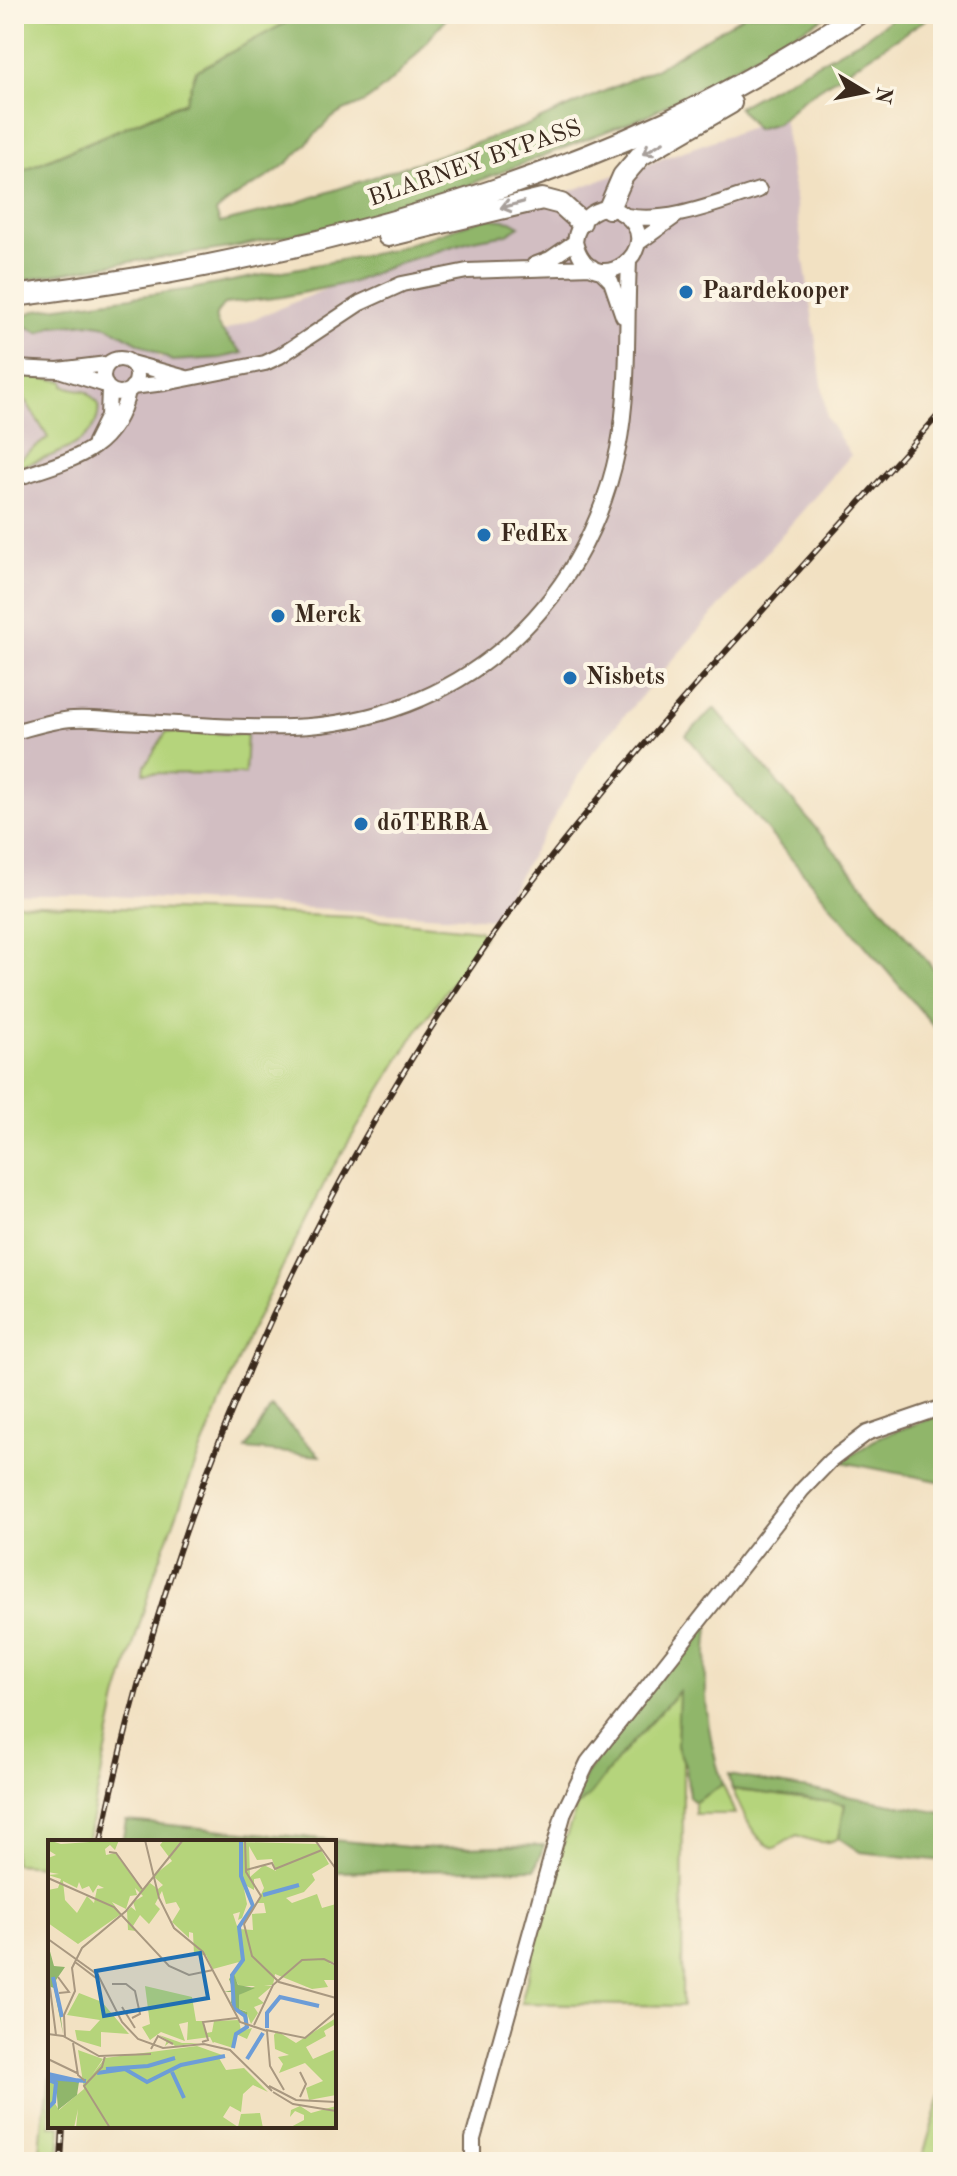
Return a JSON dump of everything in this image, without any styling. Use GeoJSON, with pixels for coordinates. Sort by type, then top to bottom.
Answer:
{"type":"FeatureCollection","features":[{"type":"Feature","properties":{"kind":"highway"},"geometry":{"type":"LineString","coordinates":[[618,212],[623,176],[641,155],[786,71],[858,14]]}},
{"type":"Feature","properties":{"kind":"highway","name":"BLARNEY BYPASS"},"geometry":{"type":"LineString","coordinates":[[19,297],[236,262],[447,206],[567,163],[717,96],[858,14]]}},
{"type":"Feature","properties":{"kind":"highway"},"geometry":{"type":"LineString","coordinates":[[322,240],[349,246],[542,199],[561,204],[581,222]]}},
{"type":"Feature","properties":{"kind":"street"},"geometry":{"type":"LineString","coordinates":[[626,328],[611,281],[578,253],[575,242],[581,222],[598,209],[638,218],[677,214],[759,190]]}},
{"type":"Feature","properties":{"kind":"street"},"geometry":{"type":"LineString","coordinates":[[618,212],[634,224],[638,243]]}},
{"type":"Feature","properties":{"kind":"street"},"geometry":{"type":"LineString","coordinates":[[14,732],[73,719],[273,727],[316,726],[362,719],[408,705],[464,677],[515,639],[550,601],[585,546],[600,514],[618,447],[626,372],[629,262],[638,243],[677,214]]}},
{"type":"Feature","properties":{"kind":"street"},"geometry":{"type":"LineString","coordinates":[[511,270],[550,259],[575,242]]}},
{"type":"Feature","properties":{"kind":"street"},"geometry":{"type":"LineString","coordinates":[[58,370],[115,392],[265,363],[360,303],[402,284],[467,271],[621,268],[629,262]]}},
{"type":"Feature","properties":{"kind":"street"},"geometry":{"type":"LineString","coordinates":[[14,368],[58,370],[107,364],[117,359],[187,378]]}},
{"type":"Feature","properties":{"kind":"street"},"geometry":{"type":"LineString","coordinates":[[14,479],[91,449],[104,440],[116,426],[137,375],[131,363]]}},
{"type":"Feature","properties":{"kind":"street"},"geometry":{"type":"LineString","coordinates":[[91,449],[108,416],[107,387],[103,375],[107,364]]}},
{"type":"Feature","properties":{"kind":"street"},"geometry":{"type":"LineString","coordinates":[[473,2162],[473,2139],[547,1868],[564,1812],[588,1762],[802,1490],[830,1461],[867,1433],[943,1407]]}},
{"type":"Feature","properties":{"kind":"shaded area"},"geometry":{"type":"Polygon","coordinates":[[[783,116],[827,418],[851,455],[593,752],[493,919],[98,895],[14,895],[14,321],[48,316],[124,318],[160,358],[519,209],[783,116]]]}},
{"type":"Feature","properties":{"kind":"green space"},"geometry":{"type":"Polygon","coordinates":[[[14,14],[302,14],[198,72],[186,101],[14,174],[14,14]]]}},
{"type":"Feature","properties":{"kind":"green space"},"geometry":{"type":"Polygon","coordinates":[[[302,14],[450,14],[392,81],[364,102],[335,116],[289,162],[216,212],[220,223],[284,207],[523,127],[655,69],[746,14],[830,14],[646,116],[440,196],[337,225],[230,248],[14,282],[14,174],[185,102],[196,71],[302,14]]]}},
{"type":"Feature","properties":{"kind":"green space"},"geometry":{"type":"Polygon","coordinates":[[[898,14],[934,14],[802,100],[777,123],[756,129],[738,107],[866,37],[898,14]]]}},
{"type":"Feature","properties":{"kind":"green space"},"geometry":{"type":"Polygon","coordinates":[[[486,218],[511,221],[520,226],[507,234],[473,240],[396,264],[353,282],[282,297],[224,304],[216,320],[243,353],[220,358],[172,361],[107,326],[89,323],[53,326],[39,333],[25,326],[18,318],[37,310],[191,289],[387,251],[486,218]]]}},
{"type":"Feature","properties":{"kind":"green space"},"geometry":{"type":"Polygon","coordinates":[[[14,374],[64,381],[64,386],[87,392],[98,403],[92,429],[70,448],[14,468],[14,463],[48,438],[14,374]]]}},
{"type":"Feature","properties":{"kind":"green space"},"geometry":{"type":"Polygon","coordinates":[[[715,708],[943,980],[943,1037],[686,735],[715,708]]]}},
{"type":"Feature","properties":{"kind":"green space"},"geometry":{"type":"Polygon","coordinates":[[[166,732],[247,734],[245,774],[144,773],[145,766],[166,732]]]}},
{"type":"Feature","properties":{"kind":"green space"},"geometry":{"type":"Polygon","coordinates":[[[14,904],[355,917],[479,930],[484,936],[411,1040],[329,1174],[251,1330],[198,1457],[155,1573],[117,1699],[87,1840],[48,1840],[48,1866],[14,1864],[14,904]]]}},
{"type":"Feature","properties":{"kind":"green space"},"geometry":{"type":"Polygon","coordinates":[[[271,1407],[320,1456],[246,1449],[271,1407]]]}},
{"type":"Feature","properties":{"kind":"green space"},"geometry":{"type":"Polygon","coordinates":[[[943,1414],[943,1482],[842,1462],[879,1437],[943,1414]]]}},
{"type":"Feature","properties":{"kind":"green space"},"geometry":{"type":"Polygon","coordinates":[[[701,1624],[709,1627],[707,1707],[712,1744],[723,1785],[695,1802],[689,1797],[686,1767],[677,1746],[679,1691],[619,1757],[591,1794],[577,1806],[572,1804],[585,1775],[701,1624]]]}},
{"type":"Feature","properties":{"kind":"green space"},"geometry":{"type":"Polygon","coordinates":[[[680,1690],[677,1746],[683,1760],[682,2006],[521,2003],[557,1861],[577,1806],[591,1794],[619,1757],[680,1690]]]}},
{"type":"Feature","properties":{"kind":"green space"},"geometry":{"type":"Polygon","coordinates":[[[729,1775],[943,1813],[943,1861],[860,1852],[839,1838],[845,1804],[732,1789],[729,1775]]]}},
{"type":"Feature","properties":{"kind":"green space"},"geometry":{"type":"Polygon","coordinates":[[[723,1785],[735,1814],[695,1814],[695,1802],[723,1785]]]}},
{"type":"Feature","properties":{"kind":"green space"},"geometry":{"type":"Polygon","coordinates":[[[732,1789],[845,1804],[839,1838],[823,1842],[797,1835],[775,1848],[767,1845],[754,1832],[732,1789]]]}},
{"type":"Feature","properties":{"kind":"green space"},"geometry":{"type":"Polygon","coordinates":[[[126,1821],[332,1840],[122,1840],[126,1821]]]}},
{"type":"Feature","properties":{"kind":"green space"},"geometry":{"type":"Polygon","coordinates":[[[336,1840],[419,1848],[544,1845],[535,1869],[336,1872],[336,1840]]]}},
{"type":"Feature","properties":{"kind":"green space"},"geometry":{"type":"Polygon","coordinates":[[[48,2088],[48,2128],[61,2128],[59,2162],[39,2162],[48,2088]]]}},
{"type":"Feature","properties":{"kind":"green space"},"geometry":{"type":"Polygon","coordinates":[[[943,2089],[943,2162],[921,2162],[942,2092],[943,2089]]]}},
{"type":"Feature","properties":{"kind":"railway"},"geometry":{"type":"LineString","coordinates":[[101,1840],[130,1716],[165,1593],[207,1472],[256,1354],[310,1239],[371,1126],[438,1017],[553,854],[688,694],[943,410]]}},
{"type":"Feature","properties":{"kind":"railway"},"geometry":{"type":"LineString","coordinates":[[61,2162],[63,2128]]}},
{"type":"Feature","properties":{"kind":"place","name":"Paardekooper"},"geometry":{"type":"Point","coordinates":[686,292]}},
{"type":"Feature","properties":{"kind":"place","name":"FedEx"},"geometry":{"type":"Point","coordinates":[484,535]}},
{"type":"Feature","properties":{"kind":"place","name":"Merck"},"geometry":{"type":"Point","coordinates":[278,616]}},
{"type":"Feature","properties":{"kind":"place","name":"Nisbets"},"geometry":{"type":"Point","coordinates":[570,678]}},
{"type":"Feature","properties":{"kind":"place","name":"dōTERRA"},"geometry":{"type":"Point","coordinates":[361,824]}}]}
